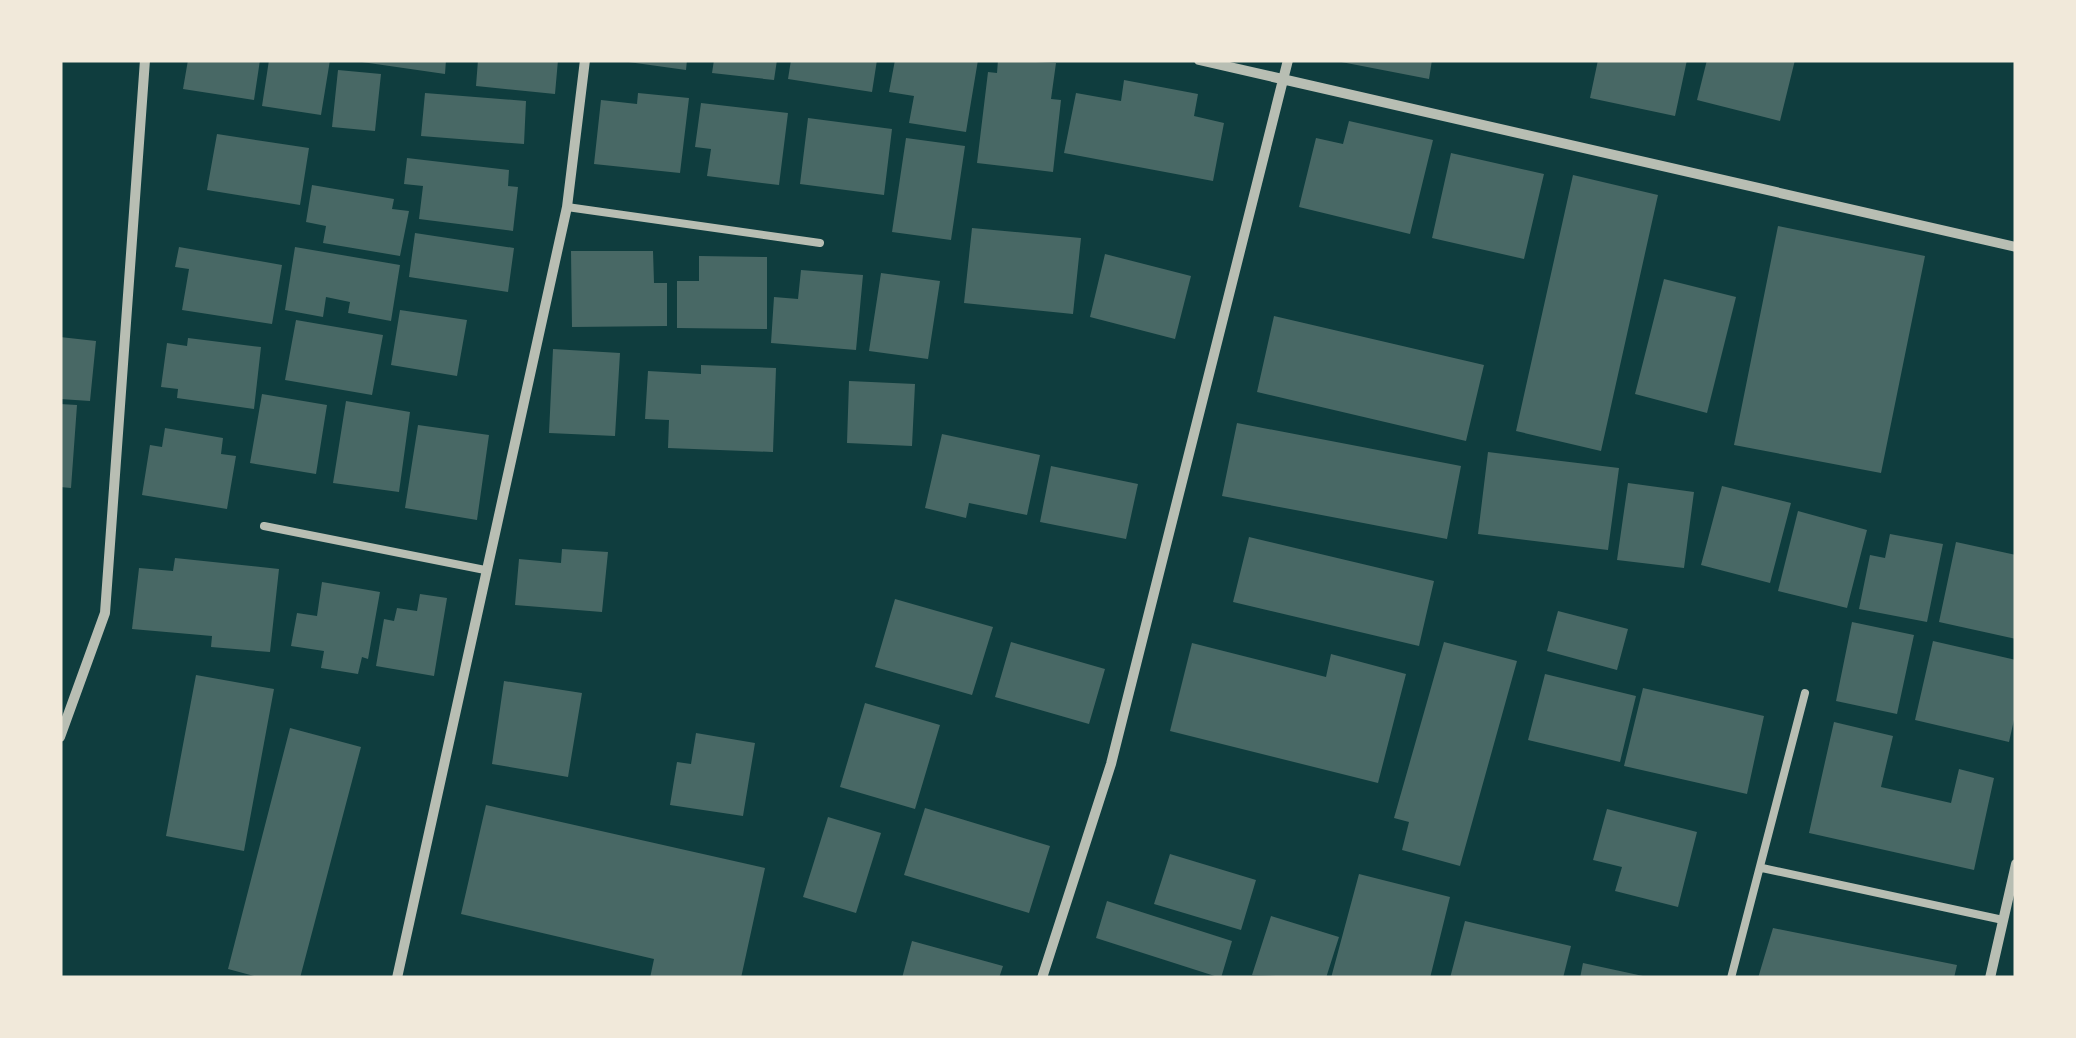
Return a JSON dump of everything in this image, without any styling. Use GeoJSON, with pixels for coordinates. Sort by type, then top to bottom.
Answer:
{"type":"FeatureCollection","features":[{"type":"Feature","properties":{"kind":"street"},"geometry":{"type":"LineString","coordinates":[[60,737],[105,613],[145,60]]}},
{"type":"Feature","properties":{"kind":"street"},"geometry":{"type":"LineString","coordinates":[[397,978],[567,207],[585,60]]}},
{"type":"Feature","properties":{"kind":"street"},"geometry":{"type":"LineString","coordinates":[[1199,60],[2016,246]]}},
{"type":"Feature","properties":{"kind":"street"},"geometry":{"type":"LineString","coordinates":[[1042,978],[1111,764],[1288,60]]}},
{"type":"Feature","properties":{"kind":"street"},"geometry":{"type":"LineString","coordinates":[[1990,978],[2016,864]]}},
{"type":"Feature","properties":{"kind":"lane"},"geometry":{"type":"LineString","coordinates":[[567,207],[820,243]]}},
{"type":"Feature","properties":{"kind":"lane"},"geometry":{"type":"LineString","coordinates":[[264,526],[485,570]]}},
{"type":"Feature","properties":{"kind":"lane"},"geometry":{"type":"LineString","coordinates":[[1731,978],[1804,694]]}},
{"type":"Feature","properties":{"kind":"lane"},"geometry":{"type":"LineString","coordinates":[[1762,868],[2003,920]]}},
{"type":"Feature","properties":{"kind":"building"},"geometry":{"type":"Polygon","coordinates":[[[188,60],[260,60],[254,100],[183,89],[188,60]]]}},
{"type":"Feature","properties":{"kind":"building"},"geometry":{"type":"Polygon","coordinates":[[[269,60],[330,60],[321,115],[262,106],[269,60]]]}},
{"type":"Feature","properties":{"kind":"building"},"geometry":{"type":"Polygon","coordinates":[[[348,60],[446,60],[445,74],[348,60]]]}},
{"type":"Feature","properties":{"kind":"building"},"geometry":{"type":"Polygon","coordinates":[[[478,60],[558,60],[555,94],[476,86],[478,60]]]}},
{"type":"Feature","properties":{"kind":"building"},"geometry":{"type":"Polygon","coordinates":[[[614,60],[687,60],[686,70],[614,60]]]}},
{"type":"Feature","properties":{"kind":"building"},"geometry":{"type":"Polygon","coordinates":[[[714,60],[777,60],[774,80],[712,73],[714,60]]]}},
{"type":"Feature","properties":{"kind":"building"},"geometry":{"type":"Polygon","coordinates":[[[791,60],[877,60],[872,92],[788,79],[791,60]]]}},
{"type":"Feature","properties":{"kind":"building"},"geometry":{"type":"Polygon","coordinates":[[[895,60],[978,60],[966,132],[909,123],[914,96],[889,92],[895,60]]]}},
{"type":"Feature","properties":{"kind":"building"},"geometry":{"type":"Polygon","coordinates":[[[998,60],[1056,63],[1051,99],[1061,100],[1053,172],[977,163],[988,72],[997,73],[998,60]]]}},
{"type":"Feature","properties":{"kind":"building"},"geometry":{"type":"Polygon","coordinates":[[[1331,60],[1432,60],[1429,79],[1331,60]]]}},
{"type":"Feature","properties":{"kind":"building"},"geometry":{"type":"Polygon","coordinates":[[[1598,60],[1687,60],[1675,116],[1590,98],[1598,60]]]}},
{"type":"Feature","properties":{"kind":"building"},"geometry":{"type":"Polygon","coordinates":[[[1707,60],[1795,60],[1780,121],[1697,100],[1707,60]]]}},
{"type":"Feature","properties":{"kind":"building"},"geometry":{"type":"Polygon","coordinates":[[[338,70],[381,74],[375,131],[332,127],[338,70]]]}},
{"type":"Feature","properties":{"kind":"building"},"geometry":{"type":"Polygon","coordinates":[[[1124,80],[1198,94],[1194,116],[1224,123],[1213,181],[1064,153],[1076,93],[1121,101],[1124,80]]]}},
{"type":"Feature","properties":{"kind":"building"},"geometry":{"type":"Polygon","coordinates":[[[425,93],[526,101],[524,144],[421,136],[425,93]]]}},
{"type":"Feature","properties":{"kind":"building"},"geometry":{"type":"Polygon","coordinates":[[[638,93],[689,98],[680,173],[594,164],[601,100],[637,104],[638,93]]]}},
{"type":"Feature","properties":{"kind":"building"},"geometry":{"type":"Polygon","coordinates":[[[701,103],[788,113],[779,185],[707,176],[711,149],[695,147],[701,103]]]}},
{"type":"Feature","properties":{"kind":"building"},"geometry":{"type":"Polygon","coordinates":[[[808,118],[892,129],[884,195],[800,184],[808,118]]]}},
{"type":"Feature","properties":{"kind":"building"},"geometry":{"type":"Polygon","coordinates":[[[1349,121],[1433,140],[1410,234],[1299,207],[1316,138],[1343,144],[1349,121]]]}},
{"type":"Feature","properties":{"kind":"building"},"geometry":{"type":"Polygon","coordinates":[[[217,134],[309,148],[300,205],[207,190],[217,134]]]}},
{"type":"Feature","properties":{"kind":"building"},"geometry":{"type":"Polygon","coordinates":[[[906,138],[965,146],[951,240],[892,232],[906,138]]]}},
{"type":"Feature","properties":{"kind":"building"},"geometry":{"type":"Polygon","coordinates":[[[1451,153],[1544,174],[1524,259],[1432,238],[1451,153]]]}},
{"type":"Feature","properties":{"kind":"building"},"geometry":{"type":"Polygon","coordinates":[[[407,158],[509,170],[508,186],[518,187],[513,231],[419,219],[423,186],[404,184],[407,158]]]}},
{"type":"Feature","properties":{"kind":"building"},"geometry":{"type":"Polygon","coordinates":[[[1573,175],[1658,195],[1601,451],[1516,431],[1573,175]]]}},
{"type":"Feature","properties":{"kind":"building"},"geometry":{"type":"Polygon","coordinates":[[[312,185],[394,199],[392,209],[409,211],[400,256],[323,243],[326,226],[306,222],[312,185]]]}},
{"type":"Feature","properties":{"kind":"building"},"geometry":{"type":"Polygon","coordinates":[[[1778,226],[1925,256],[1881,473],[1734,445],[1778,226]]]}},
{"type":"Feature","properties":{"kind":"building"},"geometry":{"type":"Polygon","coordinates":[[[972,228],[1081,238],[1073,314],[964,303],[972,228]]]}},
{"type":"Feature","properties":{"kind":"building"},"geometry":{"type":"Polygon","coordinates":[[[415,233],[514,248],[508,292],[409,277],[415,233]]]}},
{"type":"Feature","properties":{"kind":"building"},"geometry":{"type":"Polygon","coordinates":[[[179,247],[282,265],[272,324],[182,310],[189,269],[175,267],[179,247]]]}},
{"type":"Feature","properties":{"kind":"building"},"geometry":{"type":"Polygon","coordinates":[[[295,247],[400,265],[391,321],[348,313],[350,302],[326,297],[323,317],[285,310],[295,247]]]}},
{"type":"Feature","properties":{"kind":"building"},"geometry":{"type":"Polygon","coordinates":[[[571,251],[653,251],[654,283],[667,283],[667,326],[572,327],[571,251]]]}},
{"type":"Feature","properties":{"kind":"building"},"geometry":{"type":"Polygon","coordinates":[[[1105,254],[1191,276],[1175,339],[1090,317],[1105,254]]]}},
{"type":"Feature","properties":{"kind":"building"},"geometry":{"type":"Polygon","coordinates":[[[699,256],[767,257],[767,329],[677,328],[677,281],[699,281],[699,256]]]}},
{"type":"Feature","properties":{"kind":"building"},"geometry":{"type":"Polygon","coordinates":[[[801,270],[863,275],[856,350],[771,343],[774,297],[798,299],[801,270]]]}},
{"type":"Feature","properties":{"kind":"building"},"geometry":{"type":"Polygon","coordinates":[[[881,273],[940,281],[928,359],[869,351],[881,273]]]}},
{"type":"Feature","properties":{"kind":"building"},"geometry":{"type":"Polygon","coordinates":[[[1664,279],[1736,297],[1707,413],[1635,394],[1664,279]]]}},
{"type":"Feature","properties":{"kind":"building"},"geometry":{"type":"Polygon","coordinates":[[[400,310],[467,320],[457,376],[391,365],[400,310]]]}},
{"type":"Feature","properties":{"kind":"building"},"geometry":{"type":"Polygon","coordinates":[[[1274,316],[1484,365],[1466,441],[1257,392],[1274,316]]]}},
{"type":"Feature","properties":{"kind":"building"},"geometry":{"type":"Polygon","coordinates":[[[296,320],[383,335],[372,395],[285,380],[296,320]]]}},
{"type":"Feature","properties":{"kind":"building"},"geometry":{"type":"Polygon","coordinates":[[[60,337],[96,341],[90,401],[60,399],[60,337]]]}},
{"type":"Feature","properties":{"kind":"building"},"geometry":{"type":"Polygon","coordinates":[[[188,338],[261,347],[254,409],[177,398],[178,389],[161,387],[167,343],[187,346],[188,338]]]}},
{"type":"Feature","properties":{"kind":"building"},"geometry":{"type":"Polygon","coordinates":[[[553,349],[620,353],[615,436],[549,433],[553,349]]]}},
{"type":"Feature","properties":{"kind":"building"},"geometry":{"type":"Polygon","coordinates":[[[701,365],[776,368],[773,452],[668,448],[669,420],[645,419],[648,371],[701,374],[701,365]]]}},
{"type":"Feature","properties":{"kind":"building"},"geometry":{"type":"Polygon","coordinates":[[[849,381],[915,384],[912,446],[847,443],[849,381]]]}},
{"type":"Feature","properties":{"kind":"building"},"geometry":{"type":"Polygon","coordinates":[[[262,394],[327,405],[316,474],[250,463],[262,394]]]}},
{"type":"Feature","properties":{"kind":"building"},"geometry":{"type":"Polygon","coordinates":[[[346,401],[410,412],[399,492],[333,483],[346,401]]]}},
{"type":"Feature","properties":{"kind":"building"},"geometry":{"type":"Polygon","coordinates":[[[60,404],[77,405],[71,488],[60,487],[60,404]]]}},
{"type":"Feature","properties":{"kind":"building"},"geometry":{"type":"Polygon","coordinates":[[[1237,423],[1461,466],[1447,539],[1222,496],[1237,423]]]}},
{"type":"Feature","properties":{"kind":"building"},"geometry":{"type":"Polygon","coordinates":[[[418,425],[489,435],[477,520],[405,508],[418,425]]]}},
{"type":"Feature","properties":{"kind":"building"},"geometry":{"type":"Polygon","coordinates":[[[165,428],[223,438],[221,454],[236,456],[227,509],[142,495],[150,445],[162,447],[165,428]]]}},
{"type":"Feature","properties":{"kind":"building"},"geometry":{"type":"Polygon","coordinates":[[[942,434],[1040,455],[1027,515],[969,503],[966,518],[925,508],[942,434]]]}},
{"type":"Feature","properties":{"kind":"building"},"geometry":{"type":"Polygon","coordinates":[[[1488,452],[1619,468],[1608,550],[1478,534],[1488,452]]]}},
{"type":"Feature","properties":{"kind":"building"},"geometry":{"type":"Polygon","coordinates":[[[1051,466],[1138,484],[1126,539],[1040,522],[1051,466]]]}},
{"type":"Feature","properties":{"kind":"building"},"geometry":{"type":"Polygon","coordinates":[[[1628,483],[1694,492],[1684,568],[1617,560],[1628,483]]]}},
{"type":"Feature","properties":{"kind":"building"},"geometry":{"type":"Polygon","coordinates":[[[1722,486],[1791,503],[1770,583],[1701,565],[1722,486]]]}},
{"type":"Feature","properties":{"kind":"building"},"geometry":{"type":"Polygon","coordinates":[[[1798,511],[1867,530],[1847,608],[1778,591],[1798,511]]]}},
{"type":"Feature","properties":{"kind":"building"},"geometry":{"type":"Polygon","coordinates":[[[1890,534],[1943,544],[1927,622],[1859,609],[1870,555],[1885,558],[1890,534]]]}},
{"type":"Feature","properties":{"kind":"building"},"geometry":{"type":"Polygon","coordinates":[[[1249,537],[1434,581],[1419,646],[1233,602],[1249,537]]]}},
{"type":"Feature","properties":{"kind":"building"},"geometry":{"type":"Polygon","coordinates":[[[1956,542],[2016,555],[2016,639],[1939,622],[1956,542]]]}},
{"type":"Feature","properties":{"kind":"building"},"geometry":{"type":"Polygon","coordinates":[[[562,549],[608,552],[602,612],[515,605],[519,559],[561,563],[562,549]]]}},
{"type":"Feature","properties":{"kind":"building"},"geometry":{"type":"Polygon","coordinates":[[[175,558],[279,569],[270,652],[211,647],[212,636],[132,629],[139,568],[173,571],[175,558]]]}},
{"type":"Feature","properties":{"kind":"building"},"geometry":{"type":"Polygon","coordinates":[[[322,582],[380,592],[368,659],[362,657],[358,674],[321,668],[324,651],[291,646],[297,613],[317,616],[322,582]]]}},
{"type":"Feature","properties":{"kind":"building"},"geometry":{"type":"Polygon","coordinates":[[[420,594],[447,598],[434,676],[376,666],[384,619],[394,621],[397,608],[417,611],[420,594]]]}},
{"type":"Feature","properties":{"kind":"building"},"geometry":{"type":"Polygon","coordinates":[[[895,599],[993,627],[972,695],[875,667],[895,599]]]}},
{"type":"Feature","properties":{"kind":"building"},"geometry":{"type":"Polygon","coordinates":[[[1558,611],[1628,629],[1617,670],[1547,651],[1558,611]]]}},
{"type":"Feature","properties":{"kind":"building"},"geometry":{"type":"Polygon","coordinates":[[[1852,622],[1914,635],[1897,714],[1836,701],[1852,622]]]}},
{"type":"Feature","properties":{"kind":"building"},"geometry":{"type":"Polygon","coordinates":[[[1933,641],[2016,660],[2016,711],[2009,742],[1915,720],[1933,641]]]}},
{"type":"Feature","properties":{"kind":"building"},"geometry":{"type":"Polygon","coordinates":[[[1011,642],[1105,669],[1089,724],[995,697],[1011,642]]]}},
{"type":"Feature","properties":{"kind":"building"},"geometry":{"type":"Polygon","coordinates":[[[1444,642],[1517,661],[1460,866],[1402,850],[1409,822],[1394,818],[1444,642]]]}},
{"type":"Feature","properties":{"kind":"building"},"geometry":{"type":"Polygon","coordinates":[[[1192,643],[1326,677],[1331,654],[1406,674],[1378,783],[1170,731],[1192,643]]]}},
{"type":"Feature","properties":{"kind":"building"},"geometry":{"type":"Polygon","coordinates":[[[1545,674],[1636,696],[1620,762],[1528,740],[1545,674]]]}},
{"type":"Feature","properties":{"kind":"building"},"geometry":{"type":"Polygon","coordinates":[[[196,675],[274,689],[244,851],[166,836],[196,675]]]}},
{"type":"Feature","properties":{"kind":"building"},"geometry":{"type":"Polygon","coordinates":[[[504,681],[582,693],[568,777],[492,764],[504,681]]]}},
{"type":"Feature","properties":{"kind":"building"},"geometry":{"type":"Polygon","coordinates":[[[1643,688],[1764,716],[1747,794],[1624,766],[1643,688]]]}},
{"type":"Feature","properties":{"kind":"building"},"geometry":{"type":"Polygon","coordinates":[[[865,703],[940,725],[915,809],[840,787],[865,703]]]}},
{"type":"Feature","properties":{"kind":"building"},"geometry":{"type":"Polygon","coordinates":[[[1834,722],[1893,736],[1881,787],[1951,803],[1959,769],[1994,778],[1974,870],[1809,833],[1834,722]]]}},
{"type":"Feature","properties":{"kind":"building"},"geometry":{"type":"Polygon","coordinates":[[[290,728],[361,747],[300,978],[262,978],[228,969],[290,728]]]}},
{"type":"Feature","properties":{"kind":"building"},"geometry":{"type":"Polygon","coordinates":[[[696,733],[755,743],[743,816],[670,805],[677,762],[691,764],[696,733]]]}},
{"type":"Feature","properties":{"kind":"building"},"geometry":{"type":"Polygon","coordinates":[[[486,805],[765,868],[741,978],[650,978],[654,959],[461,914],[486,805]]]}},
{"type":"Feature","properties":{"kind":"building"},"geometry":{"type":"Polygon","coordinates":[[[925,808],[1050,846],[1029,913],[904,875],[925,808]]]}},
{"type":"Feature","properties":{"kind":"building"},"geometry":{"type":"Polygon","coordinates":[[[1607,809],[1697,832],[1678,907],[1615,891],[1622,867],[1593,860],[1607,809]]]}},
{"type":"Feature","properties":{"kind":"building"},"geometry":{"type":"Polygon","coordinates":[[[828,817],[881,833],[856,913],[803,897],[828,817]]]}},
{"type":"Feature","properties":{"kind":"building"},"geometry":{"type":"Polygon","coordinates":[[[1170,854],[1256,880],[1241,930],[1154,904],[1170,854]]]}},
{"type":"Feature","properties":{"kind":"building"},"geometry":{"type":"Polygon","coordinates":[[[1359,874],[1450,897],[1430,978],[1331,978],[1359,874]]]}},
{"type":"Feature","properties":{"kind":"building"},"geometry":{"type":"Polygon","coordinates":[[[1107,901],[1232,941],[1221,978],[1096,938],[1107,901]]]}},
{"type":"Feature","properties":{"kind":"building"},"geometry":{"type":"Polygon","coordinates":[[[1271,916],[1339,937],[1326,978],[1252,975],[1271,916]]]}},
{"type":"Feature","properties":{"kind":"building"},"geometry":{"type":"Polygon","coordinates":[[[1465,921],[1571,946],[1563,978],[1450,978],[1465,921]]]}},
{"type":"Feature","properties":{"kind":"building"},"geometry":{"type":"Polygon","coordinates":[[[1773,928],[1957,965],[1954,978],[1758,978],[1773,928]]]}},
{"type":"Feature","properties":{"kind":"building"},"geometry":{"type":"Polygon","coordinates":[[[912,941],[1003,966],[999,978],[902,978],[912,941]]]}},
{"type":"Feature","properties":{"kind":"building"},"geometry":{"type":"Polygon","coordinates":[[[1583,963],[1643,976],[1643,978],[1580,978],[1583,963]]]}}]}
